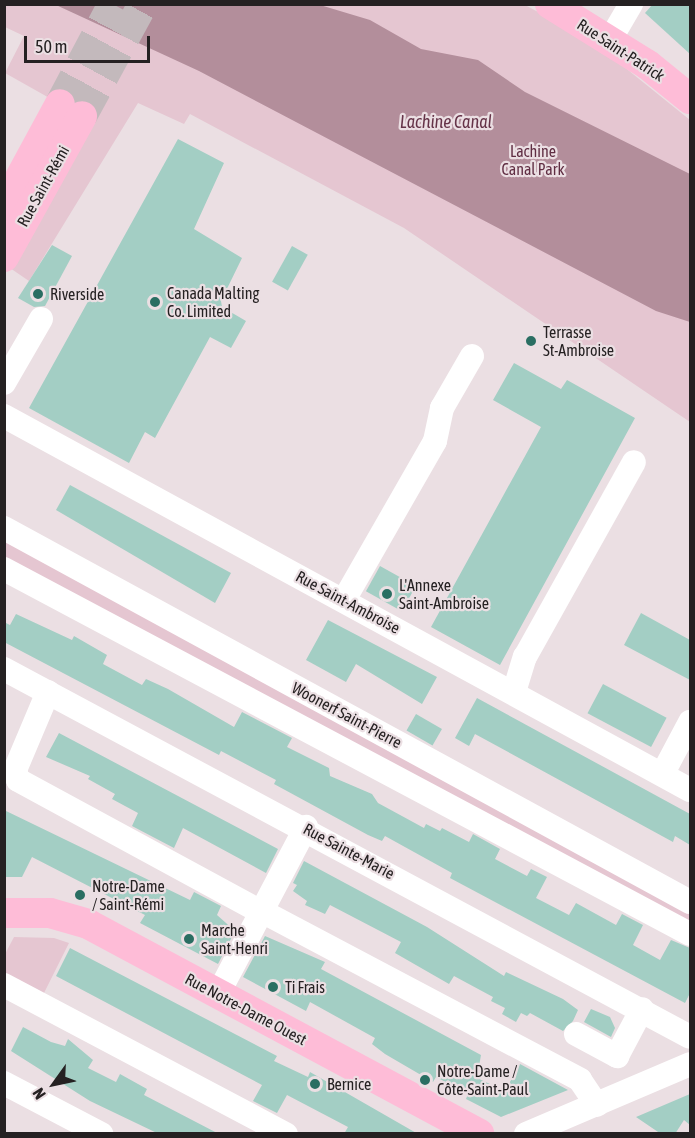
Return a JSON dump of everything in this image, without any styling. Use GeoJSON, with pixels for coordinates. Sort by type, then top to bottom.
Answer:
{"type":"FeatureCollection","features":[{"type":"Feature","properties":{"kind":"main road","name":"Rue Saint-Patrick"},"geometry":{"type":"LineString","coordinates":[[550,4],[610,40],[690,99]]}},
{"type":"Feature","properties":{"kind":"main road","name":"Rue Saint-Rémi"},"geometry":{"type":"LineString","coordinates":[[4,207],[71,110],[4,256]]}},
{"type":"Feature","properties":{"kind":"main road","name":"Rue Notre-Dame Ouest"},"geometry":{"type":"LineString","coordinates":[[4,913],[50,913],[79,920],[479,1134]]}},
{"type":"Feature","properties":{"kind":"street"},"geometry":{"type":"LineString","coordinates":[[610,40],[630,4]]}},
{"type":"Feature","properties":{"kind":"street"},"geometry":{"type":"LineString","coordinates":[[4,383],[41,319]]}},
{"type":"Feature","properties":{"kind":"street"},"geometry":{"type":"LineString","coordinates":[[344,600],[435,441],[442,408],[472,356]]}},
{"type":"Feature","properties":{"kind":"street","name":"Rue Saint-Ambroise"},"geometry":{"type":"LineString","coordinates":[[4,416],[663,773],[690,790]]}},
{"type":"Feature","properties":{"kind":"street"},"geometry":{"type":"LineString","coordinates":[[514,692],[525,657],[634,462]]}},
{"type":"Feature","properties":{"kind":"street","name":"Woonerf Saint-Pierre"},"geometry":{"type":"LineString","coordinates":[[4,528],[90,584],[138,602],[168,617],[690,902]]}},
{"type":"Feature","properties":{"kind":"street","name":"Woonerf Saint-Pierre"},"geometry":{"type":"LineString","coordinates":[[4,568],[690,934]]}},
{"type":"Feature","properties":{"kind":"street"},"geometry":{"type":"LineString","coordinates":[[55,595],[90,584]]}},
{"type":"Feature","properties":{"kind":"street"},"geometry":{"type":"LineString","coordinates":[[168,617],[180,662]]}},
{"type":"Feature","properties":{"kind":"street"},"geometry":{"type":"LineString","coordinates":[[214,680],[257,666]]}},
{"type":"Feature","properties":{"kind":"street","name":"Rue Sainte-Marie"},"geometry":{"type":"LineString","coordinates":[[4,669],[306,827],[690,1037]]}},
{"type":"Feature","properties":{"kind":"street"},"geometry":{"type":"LineString","coordinates":[[48,692],[15,770],[18,780],[261,912],[580,1080],[597,1105]]}},
{"type":"Feature","properties":{"kind":"street"},"geometry":{"type":"LineString","coordinates":[[336,709],[351,753]]}},
{"type":"Feature","properties":{"kind":"street"},"geometry":{"type":"LineString","coordinates":[[663,773],[690,722]]}},
{"type":"Feature","properties":{"kind":"street"},"geometry":{"type":"LineString","coordinates":[[449,805],[482,788]]}},
{"type":"Feature","properties":{"kind":"street"},"geometry":{"type":"LineString","coordinates":[[218,994],[306,827]]}},
{"type":"Feature","properties":{"kind":"street"},"geometry":{"type":"LineString","coordinates":[[565,835],[572,871]]}},
{"type":"Feature","properties":{"kind":"street"},"geometry":{"type":"LineString","coordinates":[[626,901],[664,888]]}},
{"type":"Feature","properties":{"kind":"street"},"geometry":{"type":"LineString","coordinates":[[4,985],[286,1134]]}},
{"type":"Feature","properties":{"kind":"street"},"geometry":{"type":"LineString","coordinates":[[576,1034],[617,1056],[642,1009]]}},
{"type":"Feature","properties":{"kind":"street"},"geometry":{"type":"LineString","coordinates":[[526,1134],[690,1064]]}},
{"type":"Feature","properties":{"kind":"street"},"geometry":{"type":"LineString","coordinates":[[4,1083],[101,1134]]}},
{"type":"Feature","properties":{"kind":"green space","name":"Lachine Canal Park"},"geometry":{"type":"Polygon","coordinates":[[[4,5],[525,5],[553,20],[623,66],[690,120],[690,422],[404,228],[190,114],[184,124],[138,103],[29,281],[10,268],[92,122],[5,73],[24,36],[5,27],[4,5]]]}},
{"type":"Feature","properties":{"kind":"green space"},"geometry":{"type":"Polygon","coordinates":[[[4,520],[690,893],[690,945],[5,582],[4,520]]]}},
{"type":"Feature","properties":{"kind":"green space"},"geometry":{"type":"Polygon","coordinates":[[[14,937],[54,938],[69,943],[41,999],[5,980],[4,956],[14,937]]]}},
{"type":"Feature","properties":{"kind":"water","name":"Lachine Canal"},"geometry":{"type":"Polygon","coordinates":[[[56,5],[320,5],[370,20],[421,49],[478,60],[525,92],[690,174],[690,322],[656,311],[199,71],[56,5]]]}},
{"type":"Feature","properties":{"kind":"building"},"geometry":{"type":"Polygon","coordinates":[[[653,4],[690,4],[690,54],[645,13],[653,4]]]}},
{"type":"Feature","properties":{"kind":"building","name":"Canada Malting Co. Limited"},"geometry":{"type":"Polygon","coordinates":[[[178,139],[224,163],[194,229],[242,258],[221,301],[222,307],[246,321],[231,348],[210,337],[155,438],[145,432],[129,463],[29,408],[178,139]]]}},
{"type":"Feature","properties":{"kind":"building"},"geometry":{"type":"Polygon","coordinates":[[[52,245],[72,256],[45,306],[34,307],[18,298],[52,245]]]}},
{"type":"Feature","properties":{"kind":"building"},"geometry":{"type":"Polygon","coordinates":[[[292,246],[308,255],[288,291],[272,282],[292,246]]]}},
{"type":"Feature","properties":{"kind":"building"},"geometry":{"type":"Polygon","coordinates":[[[514,363],[561,389],[567,380],[635,418],[500,665],[431,627],[541,427],[493,400],[514,363]]]}},
{"type":"Feature","properties":{"kind":"building"},"geometry":{"type":"Polygon","coordinates":[[[70,485],[231,573],[215,603],[56,510],[70,485]]]}},
{"type":"Feature","properties":{"kind":"building"},"geometry":{"type":"Polygon","coordinates":[[[380,566],[416,586],[402,611],[366,591],[380,566]]]}},
{"type":"Feature","properties":{"kind":"building"},"geometry":{"type":"Polygon","coordinates":[[[641,613],[690,640],[690,680],[624,645],[641,613]]]}},
{"type":"Feature","properties":{"kind":"building"},"geometry":{"type":"Polygon","coordinates":[[[16,614],[72,640],[74,636],[107,655],[103,664],[142,685],[146,679],[168,689],[234,727],[242,712],[292,738],[287,747],[329,768],[330,776],[372,794],[378,803],[424,828],[426,824],[440,831],[442,828],[469,842],[473,834],[500,849],[495,859],[527,876],[531,869],[547,877],[536,898],[569,915],[576,903],[616,925],[622,914],[643,925],[633,945],[660,960],[671,940],[690,948],[690,993],[685,1003],[450,878],[452,873],[385,836],[382,841],[368,835],[274,784],[276,780],[221,751],[219,755],[4,642],[4,622],[10,625],[16,614]]]}},
{"type":"Feature","properties":{"kind":"building"},"geometry":{"type":"Polygon","coordinates":[[[328,620],[437,677],[422,704],[356,664],[346,682],[306,660],[328,620]]]}},
{"type":"Feature","properties":{"kind":"building"},"geometry":{"type":"Polygon","coordinates":[[[603,684],[667,718],[651,747],[588,713],[603,684]]]}},
{"type":"Feature","properties":{"kind":"building"},"geometry":{"type":"Polygon","coordinates":[[[477,698],[690,814],[690,845],[675,836],[673,842],[475,734],[469,746],[455,738],[477,698]]]}},
{"type":"Feature","properties":{"kind":"building"},"geometry":{"type":"Polygon","coordinates":[[[416,714],[442,729],[432,745],[406,730],[416,714]]]}},
{"type":"Feature","properties":{"kind":"building"},"geometry":{"type":"Polygon","coordinates":[[[59,733],[278,849],[266,873],[183,828],[174,848],[132,826],[138,813],[112,799],[115,794],[88,779],[90,776],[46,757],[59,733]]]}},
{"type":"Feature","properties":{"kind":"building"},"geometry":{"type":"Polygon","coordinates":[[[4,810],[190,900],[194,892],[221,906],[217,915],[235,931],[218,964],[140,923],[145,915],[32,857],[22,877],[4,877],[4,810]]]}},
{"type":"Feature","properties":{"kind":"building"},"geometry":{"type":"Polygon","coordinates":[[[304,861],[427,927],[504,976],[506,972],[563,999],[578,1010],[573,1021],[563,1031],[530,1013],[527,1016],[521,1013],[516,1022],[502,1014],[505,1008],[491,1001],[493,997],[454,976],[449,984],[395,953],[401,942],[330,905],[325,914],[305,905],[307,901],[293,891],[297,885],[293,883],[304,861]]]}},
{"type":"Feature","properties":{"kind":"building"},"geometry":{"type":"Polygon","coordinates":[[[265,936],[325,962],[321,969],[481,1055],[477,1078],[505,1091],[520,1064],[568,1090],[501,1117],[466,1099],[468,1094],[436,1077],[433,1082],[385,1054],[372,1044],[375,1038],[310,1002],[306,1011],[243,977],[265,936]]]}},
{"type":"Feature","properties":{"kind":"building"},"geometry":{"type":"Polygon","coordinates":[[[70,948],[277,1056],[274,1061],[308,1077],[310,1072],[418,1134],[344,1134],[348,1127],[287,1095],[277,1113],[253,1101],[262,1085],[56,976],[70,948]]]}},
{"type":"Feature","properties":{"kind":"building"},"geometry":{"type":"Polygon","coordinates":[[[591,1009],[610,1017],[615,1028],[611,1037],[584,1022],[591,1009]]]}},
{"type":"Feature","properties":{"kind":"building"},"geometry":{"type":"Polygon","coordinates":[[[23,1027],[51,1042],[65,1046],[68,1039],[93,1060],[88,1068],[116,1082],[120,1074],[147,1089],[144,1095],[219,1134],[159,1134],[90,1101],[11,1051],[23,1027]]]}},
{"type":"Feature","properties":{"kind":"building"},"geometry":{"type":"Polygon","coordinates":[[[690,1094],[690,1125],[684,1120],[675,1134],[661,1134],[636,1117],[690,1094]]]}},
{"type":"Feature","properties":{"kind":"tunnel"},"geometry":{"type":"LineString","coordinates":[[60,104],[113,4]]}},
{"type":"Feature","properties":{"kind":"tunnel"},"geometry":{"type":"LineString","coordinates":[[82,116],[143,4]]}},
{"type":"Feature","properties":{"kind":"place","name":"Riverside"},"geometry":{"type":"Point","coordinates":[38,294]}},
{"type":"Feature","properties":{"kind":"place","name":"Canada Malting Co. Limited"},"geometry":{"type":"Point","coordinates":[155,302]}},
{"type":"Feature","properties":{"kind":"place","name":"Terrasse St-Ambroise"},"geometry":{"type":"Point","coordinates":[531,341]}},
{"type":"Feature","properties":{"kind":"place","name":"L'Annexe Saint-Ambroise"},"geometry":{"type":"Point","coordinates":[387,594]}},
{"type":"Feature","properties":{"kind":"place","name":"Notre-Dame / Saint-Rémi"},"geometry":{"type":"Point","coordinates":[80,895]}},
{"type":"Feature","properties":{"kind":"place","name":"Marche Saint-Henri"},"geometry":{"type":"Point","coordinates":[189,939]}},
{"type":"Feature","properties":{"kind":"place","name":"Ti Frais"},"geometry":{"type":"Point","coordinates":[273,987]}},
{"type":"Feature","properties":{"kind":"place","name":"Notre-Dame / Côte-Saint-Paul"},"geometry":{"type":"Point","coordinates":[425,1080]}},
{"type":"Feature","properties":{"kind":"place","name":"Bernice"},"geometry":{"type":"Point","coordinates":[315,1084]}}]}
